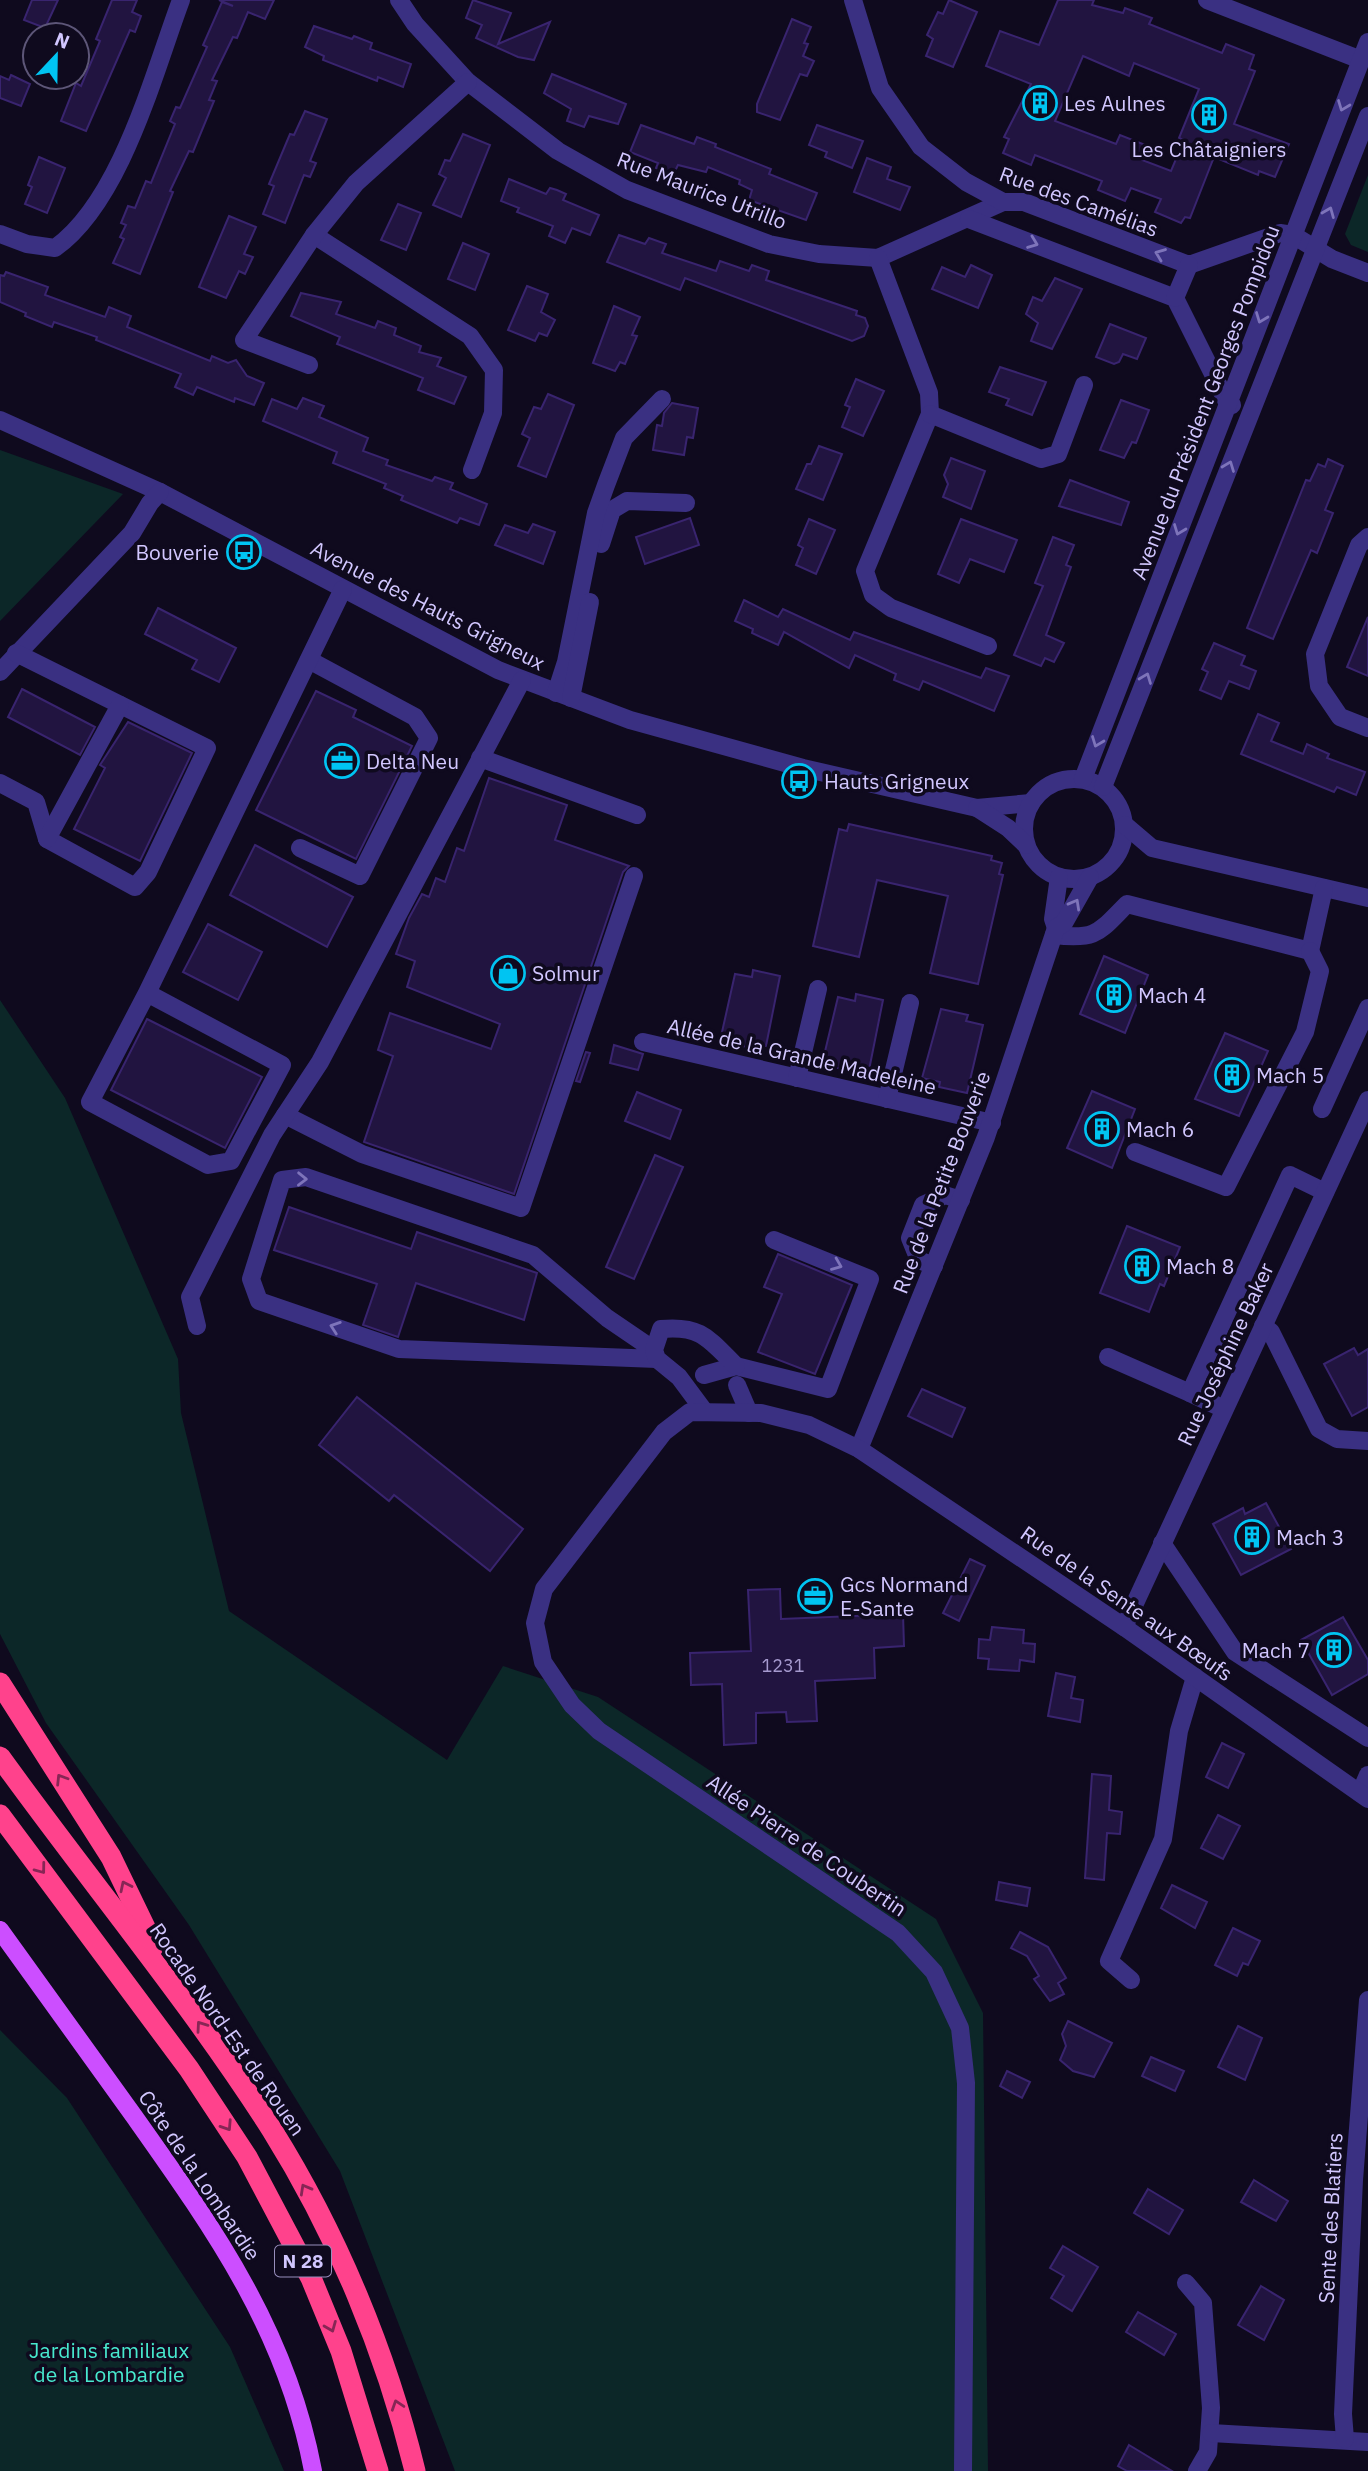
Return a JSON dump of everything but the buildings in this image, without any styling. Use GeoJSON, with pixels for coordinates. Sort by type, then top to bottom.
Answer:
{"type":"FeatureCollection","features":[{"type":"Feature","properties":{"kind":"highway"},"geometry":{"type":"LineString","coordinates":[[0,1683],[111,1857],[177,1991]]}},
{"type":"Feature","properties":{"kind":"highway","name":"Rocade Nord-Est de Rouen"},"geometry":{"type":"LineString","coordinates":[[0,1757],[177,1991],[273,2132],[314,2206],[357,2295],[379,2353],[415,2471]]}},
{"type":"Feature","properties":{"kind":"highway","name":"N 28"},"geometry":{"type":"LineString","coordinates":[[0,1815],[189,2069],[247,2157],[311,2278],[341,2351],[378,2471]]}},
{"type":"Feature","properties":{"kind":"main road","name":"Côte de la Lombardie"},"geometry":{"type":"LineString","coordinates":[[0,1930],[193,2201],[249,2289],[305,2427],[313,2471]]}},
{"type":"Feature","properties":{"kind":"street"},"geometry":{"type":"LineString","coordinates":[[0,234],[27,244],[55,248],[76,233],[120,163],[181,0]]}},
{"type":"Feature","properties":{"kind":"street","name":"Rue Maurice Utrillo"},"geometry":{"type":"LineString","coordinates":[[399,0],[415,24],[467,82],[558,151],[627,190],[769,244],[819,254],[878,258],[1003,202]]}},
{"type":"Feature","properties":{"kind":"street","name":"Rue des Camélias"},"geometry":{"type":"LineString","coordinates":[[853,0],[880,88],[921,147],[967,182],[1003,202],[1024,202],[1189,265]]}},
{"type":"Feature","properties":{"kind":"street"},"geometry":{"type":"LineString","coordinates":[[1207,0],[1361,60]]}},
{"type":"Feature","properties":{"kind":"street","name":"Avenue du Président Georges Pompidou"},"geometry":{"type":"LineString","coordinates":[[1083,779],[1368,42]]}},
{"type":"Feature","properties":{"kind":"street"},"geometry":{"type":"LineString","coordinates":[[309,365],[244,340],[314,235],[356,183],[467,82]]}},
{"type":"Feature","properties":{"kind":"street"},"geometry":{"type":"LineString","coordinates":[[1104,787],[1368,116]]}},
{"type":"Feature","properties":{"kind":"street"},"geometry":{"type":"LineString","coordinates":[[969,219],[1175,298],[1228,404],[1250,412]]}},
{"type":"Feature","properties":{"kind":"street"},"geometry":{"type":"LineString","coordinates":[[1175,298],[1189,265],[1280,233],[1293,236],[1368,273]]}},
{"type":"Feature","properties":{"kind":"street"},"geometry":{"type":"LineString","coordinates":[[314,235],[470,336],[494,370],[493,413],[472,470]]}},
{"type":"Feature","properties":{"kind":"street"},"geometry":{"type":"LineString","coordinates":[[878,258],[929,393],[930,414],[865,571],[873,595],[891,608],[988,646]]}},
{"type":"Feature","properties":{"kind":"street"},"geometry":{"type":"LineString","coordinates":[[930,414],[1041,460],[1058,454],[1084,386]]}},
{"type":"Feature","properties":{"kind":"street"},"geometry":{"type":"LineString","coordinates":[[564,696],[566,662],[596,513],[624,438],[662,399]]}},
{"type":"Feature","properties":{"kind":"street","name":"Avenue des Hauts Grigneux"},"geometry":{"type":"LineString","coordinates":[[0,420],[160,492],[522,680],[630,720],[737,751],[977,808],[1009,828],[1026,845]]}},
{"type":"Feature","properties":{"kind":"street"},"geometry":{"type":"LineString","coordinates":[[0,672],[132,533],[160,492]]}},
{"type":"Feature","properties":{"kind":"street"},"geometry":{"type":"LineString","coordinates":[[564,696],[603,530],[612,510],[627,500],[686,503]]}},
{"type":"Feature","properties":{"kind":"street"},"geometry":{"type":"LineString","coordinates":[[1368,537],[1359,545],[1315,654],[1319,686],[1340,717],[1368,728]]}},
{"type":"Feature","properties":{"kind":"street"},"geometry":{"type":"LineString","coordinates":[[147,993],[282,1065],[231,1161],[208,1165],[90,1102],[147,993],[343,589]]}},
{"type":"Feature","properties":{"kind":"street"},"geometry":{"type":"LineString","coordinates":[[0,783],[36,802],[47,839],[135,887],[148,872],[207,748],[16,653]]}},
{"type":"Feature","properties":{"kind":"street"},"geometry":{"type":"LineString","coordinates":[[300,848],[360,876],[429,738],[415,717],[309,660]]}},
{"type":"Feature","properties":{"kind":"street"},"geometry":{"type":"LineString","coordinates":[[197,1326],[191,1297],[285,1115],[320,1062],[522,680]]}},
{"type":"Feature","properties":{"kind":"street"},"geometry":{"type":"LineString","coordinates":[[47,839],[120,705]]}},
{"type":"Feature","properties":{"kind":"street"},"geometry":{"type":"LineString","coordinates":[[480,758],[637,815]]}},
{"type":"Feature","properties":{"kind":"street"},"geometry":{"type":"LineString","coordinates":[[1066,779],[1083,779],[1104,787],[1121,808],[1125,825],[1123,843],[1115,858],[1105,869],[1090,877],[1076,880],[1059,877],[1044,869],[1026,845],[1024,828],[1031,803],[1042,790],[1066,779]]}},
{"type":"Feature","properties":{"kind":"street","name":"Avenue des Hauts Grigneux"},"geometry":{"type":"LineString","coordinates":[[977,808],[1031,803]]}},
{"type":"Feature","properties":{"kind":"street"},"geometry":{"type":"LineString","coordinates":[[1125,825],[1152,848],[1368,898]]}},
{"type":"Feature","properties":{"kind":"street"},"geometry":{"type":"LineString","coordinates":[[1115,858],[1152,848]]}},
{"type":"Feature","properties":{"kind":"street"},"geometry":{"type":"LineString","coordinates":[[285,1115],[362,1154],[521,1208],[634,876]]}},
{"type":"Feature","properties":{"kind":"street","name":"Rue de la Petite Bouverie"},"geometry":{"type":"LineString","coordinates":[[1055,932],[1053,919],[1059,877]]}},
{"type":"Feature","properties":{"kind":"street","name":"Rue de la Petite Bouverie"},"geometry":{"type":"LineString","coordinates":[[859,1449],[992,1123],[1055,932],[1064,923],[1090,877]]}},
{"type":"Feature","properties":{"kind":"street"},"geometry":{"type":"LineString","coordinates":[[1135,1152],[1226,1187],[1305,1032],[1320,971],[1310,951],[1324,888]]}},
{"type":"Feature","properties":{"kind":"street"},"geometry":{"type":"LineString","coordinates":[[1055,932],[1084,939],[1101,930],[1127,904],[1310,951]]}},
{"type":"Feature","properties":{"kind":"street"},"geometry":{"type":"LineString","coordinates":[[797,1078],[818,989]]}},
{"type":"Feature","properties":{"kind":"street"},"geometry":{"type":"LineString","coordinates":[[887,1099],[910,1003]]}},
{"type":"Feature","properties":{"kind":"street"},"geometry":{"type":"LineString","coordinates":[[1322,1109],[1368,1008]]}},
{"type":"Feature","properties":{"kind":"street","name":"Allée de la Grande Madeleine"},"geometry":{"type":"LineString","coordinates":[[643,1042],[992,1123]]}},
{"type":"Feature","properties":{"kind":"street","name":"Rue Joséphine Baker"},"geometry":{"type":"LineString","coordinates":[[1124,1627],[1368,1100]]}},
{"type":"Feature","properties":{"kind":"street"},"geometry":{"type":"LineString","coordinates":[[1190,1393],[1290,1175],[1325,1192]]}},
{"type":"Feature","properties":{"kind":"street"},"geometry":{"type":"LineString","coordinates":[[655,1354],[399,1349],[259,1301],[251,1279],[282,1180],[306,1177],[533,1255],[607,1318],[655,1354],[679,1377],[705,1412]]}},
{"type":"Feature","properties":{"kind":"street"},"geometry":{"type":"LineString","coordinates":[[934,1266],[919,1260],[910,1238],[923,1205],[945,1195],[961,1200]]}},
{"type":"Feature","properties":{"kind":"street"},"geometry":{"type":"LineString","coordinates":[[679,1377],[704,1375],[736,1366],[828,1389],[870,1279],[774,1240]]}},
{"type":"Feature","properties":{"kind":"street"},"geometry":{"type":"LineString","coordinates":[[1263,1326],[1271,1332],[1319,1429],[1337,1439],[1368,1441]]}},
{"type":"Feature","properties":{"kind":"street"},"geometry":{"type":"LineString","coordinates":[[655,1354],[661,1329],[690,1328],[712,1342],[736,1366]]}},
{"type":"Feature","properties":{"kind":"street"},"geometry":{"type":"LineString","coordinates":[[704,1375],[714,1361],[712,1342]]}},
{"type":"Feature","properties":{"kind":"street"},"geometry":{"type":"LineString","coordinates":[[1108,1357],[1224,1409]]}},
{"type":"Feature","properties":{"kind":"street"},"geometry":{"type":"LineString","coordinates":[[737,1385],[749,1413]]}},
{"type":"Feature","properties":{"kind":"street","name":"Allée Pierre de Coubertin"},"geometry":{"type":"LineString","coordinates":[[705,1412],[690,1412],[664,1432],[544,1589],[535,1623],[543,1662],[572,1705],[599,1731],[898,1933],[934,1972],[960,2028],[966,2083],[963,2471]]}},
{"type":"Feature","properties":{"kind":"street","name":"Rue de la Sente aux Bœufs"},"geometry":{"type":"LineString","coordinates":[[705,1412],[761,1413],[809,1425],[859,1449],[1124,1627],[1364,1796]]}},
{"type":"Feature","properties":{"kind":"street"},"geometry":{"type":"LineString","coordinates":[[1162,1543],[1235,1652],[1368,1738]]}},
{"type":"Feature","properties":{"kind":"street"},"geometry":{"type":"LineString","coordinates":[[1131,1980],[1109,1961],[1163,1839],[1179,1731],[1195,1677]]}},
{"type":"Feature","properties":{"kind":"street"},"geometry":{"type":"LineString","coordinates":[[1364,1796],[1368,1775]]}},
{"type":"Feature","properties":{"kind":"street","name":"Sente des Blatiers"},"geometry":{"type":"LineString","coordinates":[[1345,2440],[1343,2414],[1354,2180],[1368,2000]]}},
{"type":"Feature","properties":{"kind":"street"},"geometry":{"type":"LineString","coordinates":[[1186,2283],[1203,2303],[1211,2433],[1208,2452],[1197,2471]]}},
{"type":"Feature","properties":{"kind":"street"},"geometry":{"type":"LineString","coordinates":[[1211,2433],[1368,2442]]}},
{"type":"Feature","properties":{"kind":"green space"},"geometry":{"type":"Polygon","coordinates":[[[1368,175],[1368,252],[1351,245],[1345,234],[1368,175]]]}},
{"type":"Feature","properties":{"kind":"green space"},"geometry":{"type":"Polygon","coordinates":[[[0,450],[123,494],[0,621],[0,450]]]}},
{"type":"Feature","properties":{"kind":"green space"},"geometry":{"type":"Polygon","coordinates":[[[0,1000],[65,1098],[178,1359],[181,1413],[229,1611],[447,1760],[503,1666],[598,1697],[936,1919],[983,2013],[988,2471],[455,2471],[340,2171],[189,1925],[46,1723],[0,1634],[0,1000]]]}},
{"type":"Feature","properties":{"kind":"green space","name":"Jardins familiaux de la Lombardie"},"geometry":{"type":"Polygon","coordinates":[[[0,2030],[67,2098],[230,2347],[284,2471],[0,2471],[0,2030]]]}},
{"type":"Feature","properties":{"kind":"place","name":"Les Aulnes"},"geometry":{"type":"Point","coordinates":[1040,103]}},
{"type":"Feature","properties":{"kind":"place","name":"Les Châtaigniers"},"geometry":{"type":"Point","coordinates":[1209,115]}},
{"type":"Feature","properties":{"kind":"place","name":"Bouverie"},"geometry":{"type":"Point","coordinates":[244,552]}},
{"type":"Feature","properties":{"kind":"place","name":"Delta Neu"},"geometry":{"type":"Point","coordinates":[342,761]}},
{"type":"Feature","properties":{"kind":"place","name":"Hauts Grigneux"},"geometry":{"type":"Point","coordinates":[799,781]}},
{"type":"Feature","properties":{"kind":"place","name":"Solmur"},"geometry":{"type":"Point","coordinates":[508,973]}},
{"type":"Feature","properties":{"kind":"place","name":"Mach 4"},"geometry":{"type":"Point","coordinates":[1114,995]}},
{"type":"Feature","properties":{"kind":"place","name":"Mach 5"},"geometry":{"type":"Point","coordinates":[1232,1075]}},
{"type":"Feature","properties":{"kind":"place","name":"Mach 6"},"geometry":{"type":"Point","coordinates":[1102,1129]}},
{"type":"Feature","properties":{"kind":"place","name":"Mach 8"},"geometry":{"type":"Point","coordinates":[1142,1266]}},
{"type":"Feature","properties":{"kind":"place","name":"Mach 3"},"geometry":{"type":"Point","coordinates":[1252,1537]}},
{"type":"Feature","properties":{"kind":"place","name":"Gcs Normand E-Sante"},"geometry":{"type":"Point","coordinates":[815,1596]}},
{"type":"Feature","properties":{"kind":"place","name":"Mach 7"},"geometry":{"type":"Point","coordinates":[1334,1650]}}]}
